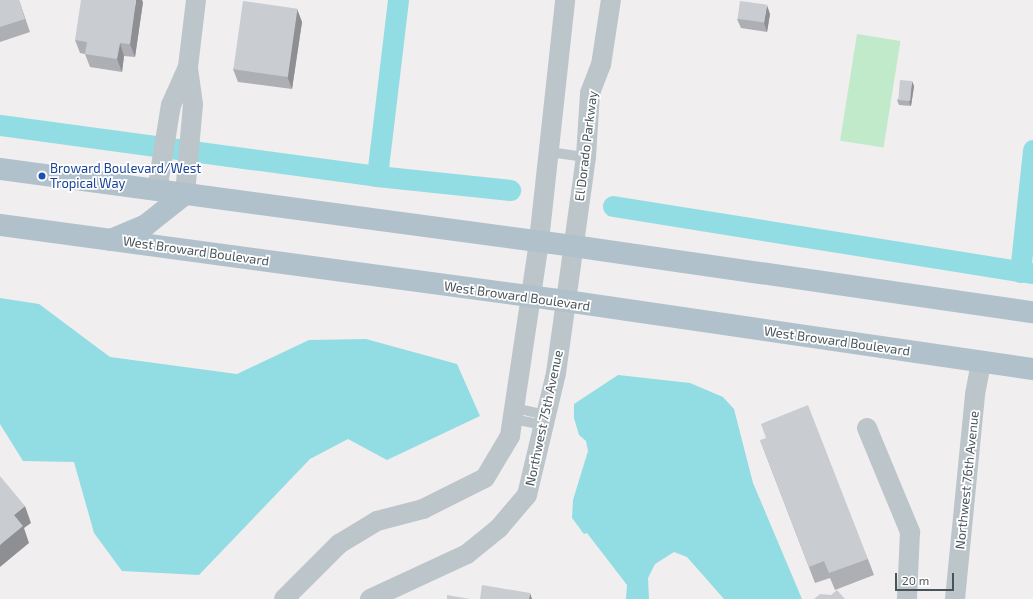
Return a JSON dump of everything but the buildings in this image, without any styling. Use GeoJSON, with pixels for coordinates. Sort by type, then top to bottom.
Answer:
{"type":"FeatureCollection","features":[{"type":"Feature","properties":{"kind":"main road"},"geometry":{"type":"LineString","coordinates":[[0,169],[539,241],[1033,312]]}},
{"type":"Feature","properties":{"kind":"main road"},"geometry":{"type":"LineString","coordinates":[[111,240],[146,225],[185,194]]}},
{"type":"Feature","properties":{"kind":"main road","name":"West Broward Boulevard"},"geometry":{"type":"LineString","coordinates":[[0,225],[566,301],[1033,369]]}},
{"type":"Feature","properties":{"kind":"street"},"geometry":{"type":"LineString","coordinates":[[185,194],[190,160],[193,104],[188,67],[196,0]]}},
{"type":"Feature","properties":{"kind":"street"},"geometry":{"type":"LineString","coordinates":[[284,599],[339,544],[377,520],[423,509],[485,478],[510,436],[539,241],[565,0]]}},
{"type":"Feature","properties":{"kind":"street","name":"El Dorado Parkway"},"geometry":{"type":"LineString","coordinates":[[574,246],[586,157],[590,93],[601,65],[611,0]]}},
{"type":"Feature","properties":{"kind":"street"},"geometry":{"type":"LineString","coordinates":[[157,191],[164,156],[171,105],[188,67]]}},
{"type":"Feature","properties":{"kind":"street","name":"Northwest 75th Avenue"},"geometry":{"type":"LineString","coordinates":[[370,599],[467,554],[499,528],[527,495],[556,373],[574,246]]}},
{"type":"Feature","properties":{"kind":"street","name":"Northwest 76th Avenue"},"geometry":{"type":"LineString","coordinates":[[955,599],[975,394],[981,362]]}},
{"type":"Feature","properties":{"kind":"street"},"geometry":{"type":"LineString","coordinates":[[867,428],[910,532],[907,599]]}},
{"type":"Feature","properties":{"kind":"lane"},"geometry":{"type":"LineString","coordinates":[[549,152],[586,157]]}},
{"type":"Feature","properties":{"kind":"lane"},"geometry":{"type":"LineString","coordinates":[[514,414],[545,420]]}},
{"type":"Feature","properties":{"kind":"green space"},"geometry":{"type":"Polygon","coordinates":[[[857,34],[900,41],[884,148],[840,141],[857,34]]]}},
{"type":"Feature","properties":{"kind":"water"},"geometry":{"type":"Polygon","coordinates":[[[0,298],[39,304],[110,357],[237,374],[309,340],[366,339],[457,364],[480,416],[387,460],[348,439],[310,459],[199,575],[122,571],[94,533],[74,462],[23,461],[0,424],[0,298]]]}},
{"type":"Feature","properties":{"kind":"water"},"geometry":{"type":"Polygon","coordinates":[[[618,375],[690,383],[723,397],[734,409],[753,483],[802,599],[724,599],[687,557],[674,552],[655,564],[648,578],[649,599],[626,599],[627,585],[587,533],[584,534],[572,518],[573,500],[588,451],[586,441],[579,435],[574,418],[574,404],[618,375]]]}},
{"type":"Feature","properties":{"kind":"waterway"},"geometry":{"type":"LineString","coordinates":[[377,176],[398,0]]}},
{"type":"Feature","properties":{"kind":"waterway"},"geometry":{"type":"LineString","coordinates":[[0,125],[377,176],[510,190]]}},
{"type":"Feature","properties":{"kind":"waterway"},"geometry":{"type":"LineString","coordinates":[[1020,272],[1033,150]]}},
{"type":"Feature","properties":{"kind":"waterway"},"geometry":{"type":"LineString","coordinates":[[613,206],[1033,273]]}},
{"type":"Feature","properties":{"kind":"place","name":"Broward Boulevard/West Tropical Way"},"geometry":{"type":"Point","coordinates":[42,176]}}]}
